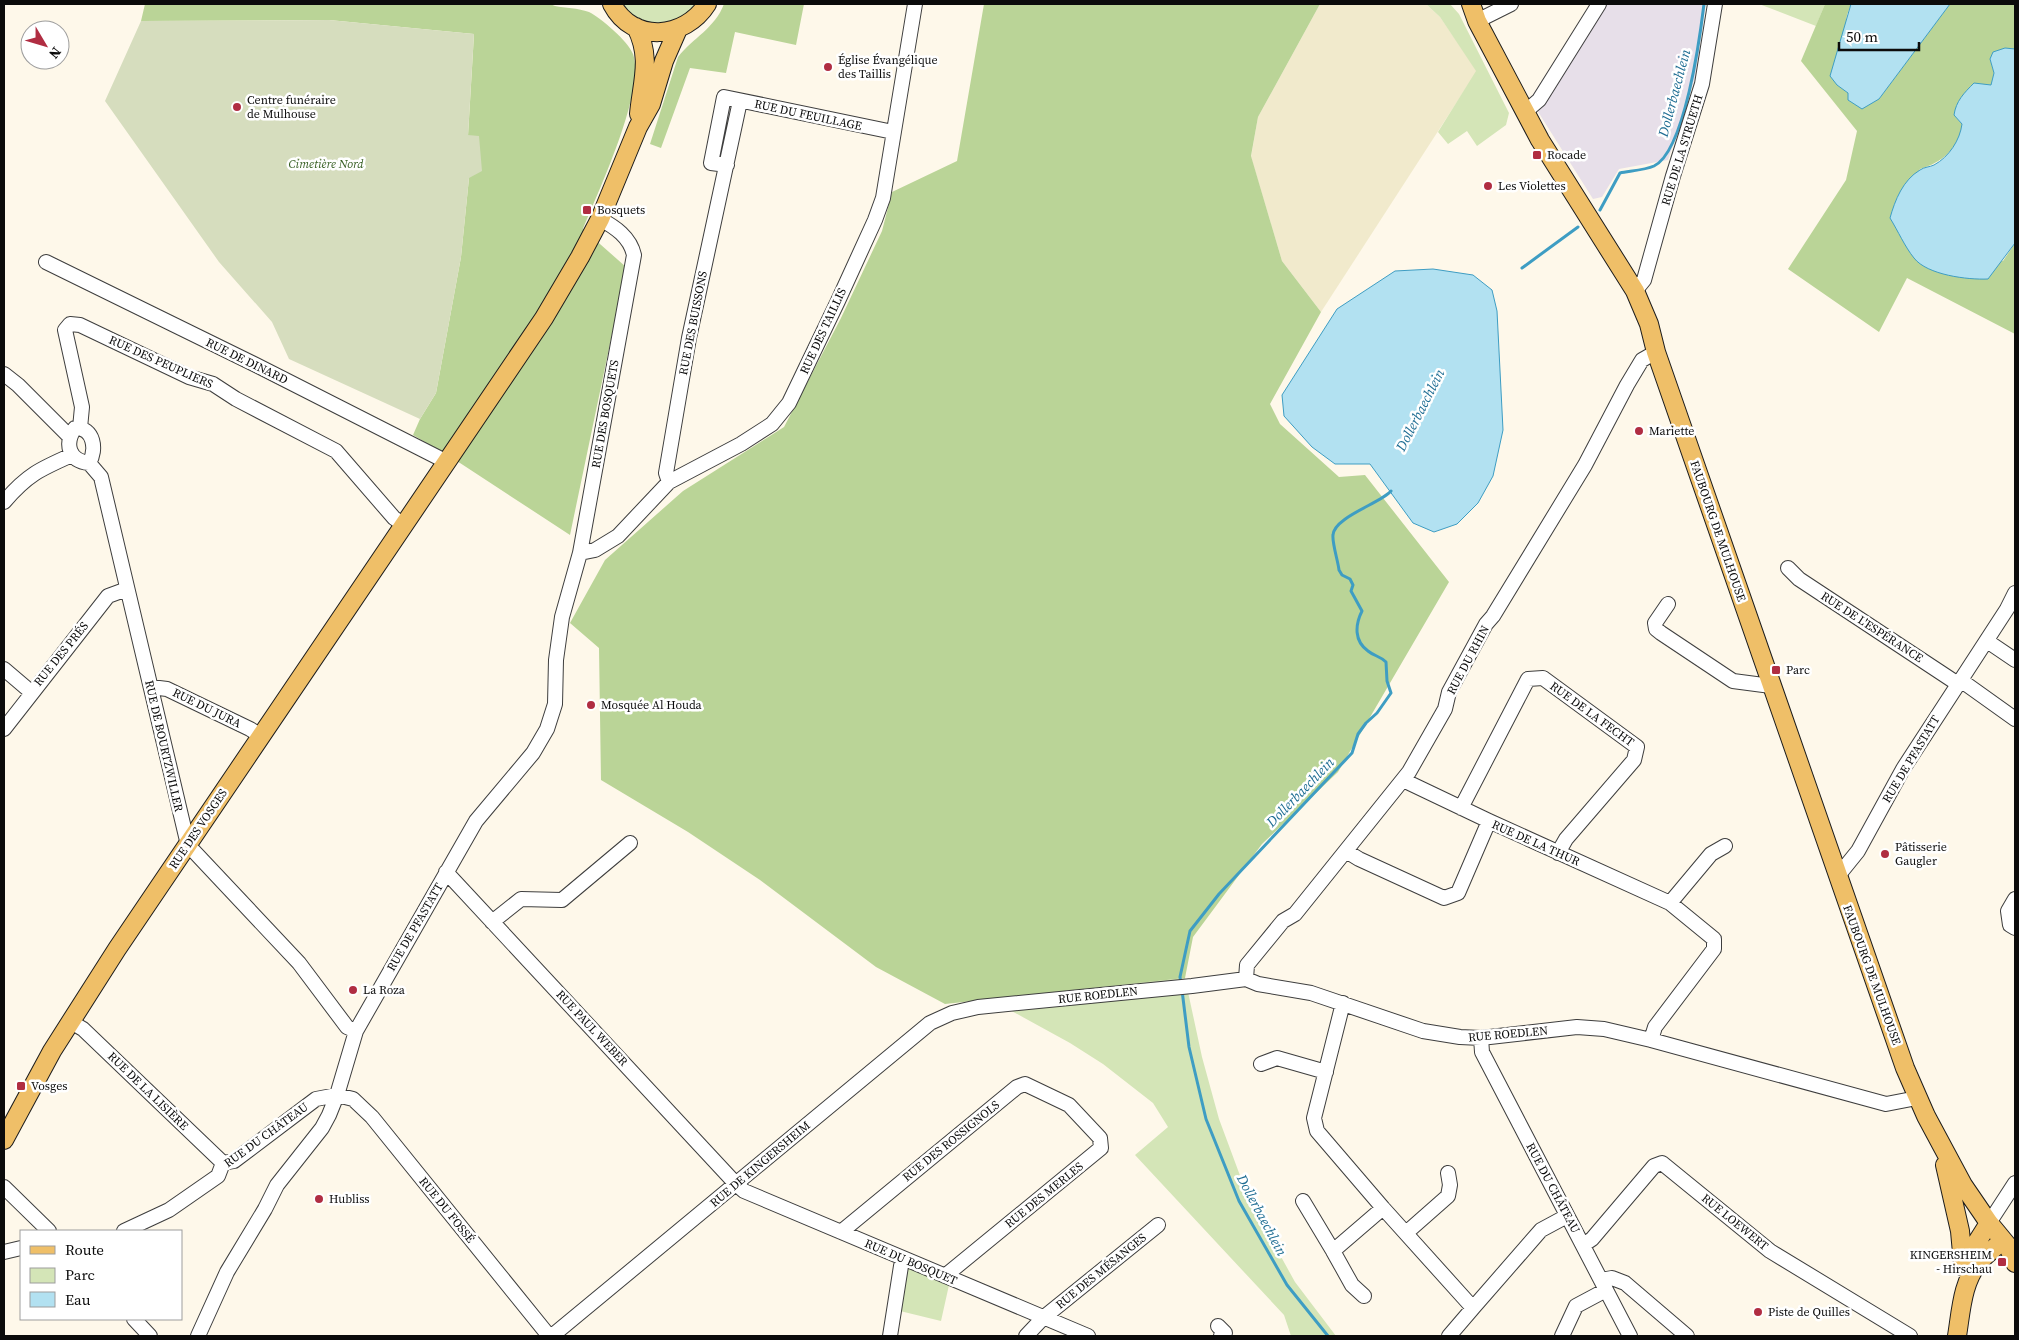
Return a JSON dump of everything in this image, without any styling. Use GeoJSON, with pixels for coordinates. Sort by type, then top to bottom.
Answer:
{"type":"FeatureCollection","features":[{"type":"Feature","properties":{"kind":"main road"},"geometry":{"type":"LineString","coordinates":[[612,4],[624,20],[650,32],[678,29],[691,23],[707,4]]}},
{"type":"Feature","properties":{"kind":"main road","name":"FAUBOURG DE MULHOUSE"},"geometry":{"type":"LineString","coordinates":[[1462,4],[1477,22]]}},
{"type":"Feature","properties":{"kind":"main road","name":"FAUBOURG DE MULHOUSE"},"geometry":{"type":"LineString","coordinates":[[1471,4],[1477,22],[1540,140],[1635,291],[1649,324],[1656,352],[1837,877],[1918,1098],[1939,1143],[1963,1185],[1989,1223],[2009,1246],[2015,1263]]}},
{"type":"Feature","properties":{"kind":"main road"},"geometry":{"type":"LineString","coordinates":[[636,27],[644,46],[646,74],[638,127]]}},
{"type":"Feature","properties":{"kind":"main road"},"geometry":{"type":"LineString","coordinates":[[638,127],[651,104],[664,61],[678,29]]}},
{"type":"Feature","properties":{"kind":"main road","name":"RUE DES VOSGES"},"geometry":{"type":"LineString","coordinates":[[4,1140],[52,1050],[70,1022],[544,318],[600,219],[638,127]]}},
{"type":"Feature","properties":{"kind":"main road"},"geometry":{"type":"LineString","coordinates":[[1939,1143],[1960,1231],[1963,1264],[1964,1292],[1956,1336]]}},
{"type":"Feature","properties":{"kind":"main road"},"geometry":{"type":"LineString","coordinates":[[1963,1264],[1989,1223]]}},
{"type":"Feature","properties":{"kind":"main road"},"geometry":{"type":"LineString","coordinates":[[1964,1292],[1973,1271],[1980,1261],[2009,1246]]}},
{"type":"Feature","properties":{"kind":"street","name":"RUE DES TAILLIS"},"geometry":{"type":"LineString","coordinates":[[580,553],[595,550],[618,536],[669,482],[741,444],[772,424],[789,403],[875,220],[883,198],[915,4]]}},
{"type":"Feature","properties":{"kind":"street"},"geometry":{"type":"LineString","coordinates":[[1477,22],[1512,4]]}},
{"type":"Feature","properties":{"kind":"street"},"geometry":{"type":"LineString","coordinates":[[1525,112],[1539,100],[1599,4]]}},
{"type":"Feature","properties":{"kind":"street","name":"RUE DE LA STRUETH"},"geometry":{"type":"LineString","coordinates":[[1635,291],[1644,280],[1673,176],[1702,84],[1715,4]]}},
{"type":"Feature","properties":{"kind":"street","name":"RUE DU FEUILLAGE"},"geometry":{"type":"LineString","coordinates":[[727,165],[711,163],[724,97],[893,132]]}},
{"type":"Feature","properties":{"kind":"street","name":"RUE DES BUISSONS"},"geometry":{"type":"LineString","coordinates":[[669,482],[666,473],[689,338],[740,101]]}},
{"type":"Feature","properties":{"kind":"street","name":"RUE DES BOSQUETS"},"geometry":{"type":"LineString","coordinates":[[561,623],[580,553],[634,255],[632,244],[622,234],[600,219]]}},
{"type":"Feature","properties":{"kind":"street","name":"RUE DE DINARD"},"geometry":{"type":"LineString","coordinates":[[46,262],[256,365],[447,462]]}},
{"type":"Feature","properties":{"kind":"street","name":"RUE DES PEUPLIERS"},"geometry":{"type":"LineString","coordinates":[[74,432],[82,407],[65,330],[70,324],[80,325],[189,377],[213,384],[236,399],[336,451],[394,518],[404,525]]}},
{"type":"Feature","properties":{"kind":"street","name":"RUE DU RHIN"},"geometry":{"type":"LineString","coordinates":[[1246,979],[1247,965],[1283,921],[1295,914],[1403,780],[1446,709],[1448,692],[1486,624],[1493,616],[1585,465],[1627,385],[1642,360],[1656,352]]}},
{"type":"Feature","properties":{"kind":"street"},"geometry":{"type":"LineString","coordinates":[[4,374],[74,432],[89,434],[93,444],[93,456],[89,463],[80,462],[72,455],[69,446],[74,432]]}},
{"type":"Feature","properties":{"kind":"street"},"geometry":{"type":"LineString","coordinates":[[4,502],[18,485],[34,472],[72,455]]}},
{"type":"Feature","properties":{"kind":"street","name":"RUE DE BOURTZWILLER"},"geometry":{"type":"LineString","coordinates":[[89,463],[101,477],[188,845]]}},
{"type":"Feature","properties":{"kind":"street","name":"RUE DE L'ESPÉRANCE"},"geometry":{"type":"LineString","coordinates":[[1788,568],[1799,579],[1958,684],[1966,684],[2015,719]]}},
{"type":"Feature","properties":{"kind":"street","name":"RUE DES PRÉS"},"geometry":{"type":"LineString","coordinates":[[4,729],[31,692],[108,596],[127,589]]}},
{"type":"Feature","properties":{"kind":"street","name":"RUE DE PFASTATT"},"geometry":{"type":"LineString","coordinates":[[1837,877],[1858,851],[1903,769],[1987,641],[2015,593]]}},
{"type":"Feature","properties":{"kind":"street"},"geometry":{"type":"LineString","coordinates":[[1668,604],[1656,624],[1656,629],[1661,633],[1733,681],[1771,686]]}},
{"type":"Feature","properties":{"kind":"street","name":"RUE DE PFASTATT"},"geometry":{"type":"LineString","coordinates":[[198,1336],[227,1272],[266,1209],[277,1185],[322,1128],[337,1095],[356,1031],[446,872],[476,821],[533,753],[548,729],[555,704],[556,660],[561,623]]}},
{"type":"Feature","properties":{"kind":"street"},"geometry":{"type":"LineString","coordinates":[[1987,641],[2015,660]]}},
{"type":"Feature","properties":{"kind":"street"},"geometry":{"type":"LineString","coordinates":[[4,669],[31,692]]}},
{"type":"Feature","properties":{"kind":"street","name":"RUE DE LA FECHT"},"geometry":{"type":"LineString","coordinates":[[1461,808],[1528,679],[1543,678],[1637,747],[1634,760],[1566,839],[1558,853]]}},
{"type":"Feature","properties":{"kind":"street","name":"RUE DU JURA"},"geometry":{"type":"LineString","coordinates":[[151,687],[167,689],[261,736]]}},
{"type":"Feature","properties":{"kind":"street","name":"RUE DE LA THUR"},"geometry":{"type":"LineString","coordinates":[[1403,780],[1670,903],[1714,939],[1714,949],[1656,1027],[1651,1040]]}},
{"type":"Feature","properties":{"kind":"street"},"geometry":{"type":"LineString","coordinates":[[1346,851],[1359,859],[1444,898],[1458,893],[1489,821]]}},
{"type":"Feature","properties":{"kind":"street"},"geometry":{"type":"LineString","coordinates":[[492,922],[521,899],[562,900],[630,843]]}},
{"type":"Feature","properties":{"kind":"street"},"geometry":{"type":"LineString","coordinates":[[188,845],[299,962],[347,1027],[356,1031]]}},
{"type":"Feature","properties":{"kind":"street"},"geometry":{"type":"LineString","coordinates":[[1670,903],[1711,854],[1724,846]]}},
{"type":"Feature","properties":{"kind":"street","name":"RUE PAUL WEBER"},"geometry":{"type":"LineString","coordinates":[[446,872],[736,1184]]}},
{"type":"Feature","properties":{"kind":"street"},"geometry":{"type":"LineString","coordinates":[[2015,899],[2008,910],[2010,925],[2015,928]]}},
{"type":"Feature","properties":{"kind":"street","name":"RUE ROEDLEN"},"geometry":{"type":"LineString","coordinates":[[978,1007],[1246,979],[1258,984],[1311,993],[1423,1031],[1460,1038],[1481,1038],[1577,1027],[1604,1030],[1651,1040],[1886,1104],[1918,1098]]}},
{"type":"Feature","properties":{"kind":"street"},"geometry":{"type":"LineString","coordinates":[[1343,1003],[1314,1118],[1317,1131],[1473,1308]]}},
{"type":"Feature","properties":{"kind":"street","name":"RUE DE KINGERSHEIM"},"geometry":{"type":"LineString","coordinates":[[550,1336],[930,1023],[952,1013],[978,1007]]}},
{"type":"Feature","properties":{"kind":"street","name":"RUE DE LA LISIÈRE"},"geometry":{"type":"LineString","coordinates":[[70,1022],[83,1029],[223,1163]]}},
{"type":"Feature","properties":{"kind":"street","name":"RUE DU CHÂTEAU"},"geometry":{"type":"LineString","coordinates":[[1481,1038],[1482,1052],[1630,1336]]}},
{"type":"Feature","properties":{"kind":"street"},"geometry":{"type":"LineString","coordinates":[[1261,1064],[1277,1058],[1326,1072]]}},
{"type":"Feature","properties":{"kind":"street","name":"RUE DES ROSSIGNOLS"},"geometry":{"type":"LineString","coordinates":[[841,1232],[1017,1087],[1025,1084],[1069,1105]]}},
{"type":"Feature","properties":{"kind":"street","name":"RUE DU CHÂTEAU"},"geometry":{"type":"LineString","coordinates":[[126,1230],[169,1210],[218,1176],[223,1163],[234,1161],[316,1099],[337,1095]]}},
{"type":"Feature","properties":{"kind":"street","name":"RUE DU FOSSÉ"},"geometry":{"type":"LineString","coordinates":[[337,1095],[354,1099],[372,1117],[550,1336]]}},
{"type":"Feature","properties":{"kind":"street","name":"RUE DES MERLES"},"geometry":{"type":"LineString","coordinates":[[945,1276],[1101,1148],[1100,1138],[1069,1105]]}},
{"type":"Feature","properties":{"kind":"street","name":"RUE LOEWERT"},"geometry":{"type":"LineString","coordinates":[[1583,1245],[1592,1239],[1654,1166],[1662,1163],[1770,1251],[1910,1336]]}},
{"type":"Feature","properties":{"kind":"street"},"geometry":{"type":"LineString","coordinates":[[1406,1233],[1448,1196],[1450,1185],[1448,1173]]}},
{"type":"Feature","properties":{"kind":"street"},"geometry":{"type":"LineString","coordinates":[[1989,1223],[2015,1183]]}},
{"type":"Feature","properties":{"kind":"street","name":"RUE DU BOSQUET"},"geometry":{"type":"LineString","coordinates":[[736,1184],[744,1191],[1088,1336]]}},
{"type":"Feature","properties":{"kind":"street"},"geometry":{"type":"LineString","coordinates":[[4,1188],[48,1230]]}},
{"type":"Feature","properties":{"kind":"street"},"geometry":{"type":"LineString","coordinates":[[1303,1201],[1352,1285],[1364,1296]]}},
{"type":"Feature","properties":{"kind":"street"},"geometry":{"type":"LineString","coordinates":[[1333,1251],[1383,1208]]}},
{"type":"Feature","properties":{"kind":"street"},"geometry":{"type":"LineString","coordinates":[[1449,1336],[1541,1230],[1567,1216]]}},
{"type":"Feature","properties":{"kind":"street","name":"RUE DES MÉSANGES"},"geometry":{"type":"LineString","coordinates":[[1026,1336],[1043,1318],[1158,1225]]}},
{"type":"Feature","properties":{"kind":"street"},"geometry":{"type":"LineString","coordinates":[[4,1252],[20,1248]]}},
{"type":"Feature","properties":{"kind":"street"},"geometry":{"type":"LineString","coordinates":[[890,1336],[901,1266],[904,1258]]}},
{"type":"Feature","properties":{"kind":"street"},"geometry":{"type":"LineString","coordinates":[[1562,1336],[1576,1306],[1612,1278],[1624,1283],[1687,1336]]}},
{"type":"Feature","properties":{"kind":"street"},"geometry":{"type":"LineString","coordinates":[[135,1320],[150,1336]]}},
{"type":"Feature","properties":{"kind":"shaded area"},"geometry":{"type":"Polygon","coordinates":[[[1320,4],[1426,4],[1440,17],[1477,71],[1321,312],[1282,261],[1251,157],[1258,117],[1320,4]]]}},
{"type":"Feature","properties":{"kind":"shaded area"},"geometry":{"type":"Polygon","coordinates":[[[1591,4],[1706,4],[1695,78],[1668,160],[1619,169],[1602,197],[1593,199],[1530,99],[1591,4]]]}},
{"type":"Feature","properties":{"kind":"green space"},"geometry":{"type":"Polygon","coordinates":[[[145,4],[550,4],[589,12],[607,24],[626,43],[633,54],[635,70],[633,91],[627,115],[609,167],[583,229],[626,267],[570,535],[460,463],[413,435],[420,419],[436,393],[461,257],[469,178],[468,136],[474,34],[329,20],[141,21],[145,4]]]}},
{"type":"Feature","properties":{"kind":"green space"},"geometry":{"type":"Polygon","coordinates":[[[619,4],[698,4],[686,17],[664,25],[640,21],[619,4]]]}},
{"type":"Feature","properties":{"kind":"green space"},"geometry":{"type":"Polygon","coordinates":[[[724,4],[804,4],[796,45],[735,32],[726,73],[690,68],[661,148],[650,144],[678,57],[715,20],[724,4]]]}},
{"type":"Feature","properties":{"kind":"green space"},"geometry":{"type":"Polygon","coordinates":[[[984,4],[1320,4],[1258,117],[1251,156],[1282,261],[1321,312],[1270,404],[1280,424],[1339,477],[1365,475],[1449,582],[1338,772],[1262,844],[1193,937],[1185,978],[945,1004],[876,967],[760,880],[688,832],[601,780],[599,648],[570,623],[605,560],[683,491],[784,427],[841,318],[882,231],[892,192],[957,161],[984,4]]]}},
{"type":"Feature","properties":{"kind":"green space"},"geometry":{"type":"Polygon","coordinates":[[[1426,4],[1450,4],[1459,14],[1509,113],[1506,125],[1477,146],[1467,131],[1448,144],[1438,132],[1476,71],[1440,17],[1426,4]]]}},
{"type":"Feature","properties":{"kind":"green space"},"geometry":{"type":"Polygon","coordinates":[[[1759,4],[1825,4],[1816,26],[1759,4]]]}},
{"type":"Feature","properties":{"kind":"green space"},"geometry":{"type":"Polygon","coordinates":[[[1825,4],[1851,4],[1847,15],[1837,85],[1849,93],[1879,99],[1950,4],[2015,4],[2015,49],[2005,48],[1990,59],[1994,73],[1991,86],[1954,115],[1962,124],[1958,140],[1942,158],[1920,169],[1890,218],[1901,234],[2003,261],[2015,243],[2015,334],[1907,278],[1879,332],[1788,269],[1846,180],[1857,131],[1801,61],[1825,4]]]}},
{"type":"Feature","properties":{"kind":"green space","name":"Cimetière Nord"},"geometry":{"type":"Polygon","coordinates":[[[329,20],[474,34],[468,135],[479,136],[482,171],[469,178],[461,257],[436,393],[420,419],[289,359],[272,322],[219,262],[105,101],[141,21],[329,20]]]}},
{"type":"Feature","properties":{"kind":"green space"},"geometry":{"type":"Polygon","coordinates":[[[1185,978],[1202,1057],[1219,1119],[1248,1197],[1295,1282],[1336,1336],[1291,1336],[1284,1315],[1135,1155],[1168,1127],[1153,1103],[1103,1064],[1070,1043],[988,998],[1185,978]]]}},
{"type":"Feature","properties":{"kind":"green space"},"geometry":{"type":"Polygon","coordinates":[[[907,1265],[949,1285],[941,1321],[900,1311],[907,1265]]]}},
{"type":"Feature","properties":{"kind":"water"},"geometry":{"type":"Polygon","coordinates":[[[1851,4],[1950,4],[1879,99],[1862,109],[1848,100],[1848,93],[1837,85],[1830,76],[1851,4]]]}},
{"type":"Feature","properties":{"kind":"water"},"geometry":{"type":"Polygon","coordinates":[[[2005,48],[2015,49],[2015,243],[1988,279],[1970,279],[1948,275],[1928,269],[1920,264],[1911,254],[1890,218],[1900,191],[1909,179],[1922,169],[1939,162],[1953,148],[1962,124],[1954,115],[1959,101],[1974,83],[1991,85],[1994,73],[1990,59],[1993,52],[2005,48]]]}},
{"type":"Feature","properties":{"kind":"water"},"geometry":{"type":"Polygon","coordinates":[[[1433,269],[1473,275],[1492,290],[1497,311],[1503,430],[1493,476],[1478,503],[1457,524],[1434,532],[1413,523],[1370,464],[1335,464],[1312,447],[1284,416],[1282,395],[1337,309],[1395,271],[1433,269]]]}},
{"type":"Feature","properties":{"kind":"waterway","name":"Dollerbaechlein"},"geometry":{"type":"LineString","coordinates":[[1600,210],[1620,173],[1654,166],[1665,156],[1674,139],[1682,117],[1695,66],[1704,4]]}},
{"type":"Feature","properties":{"kind":"waterway","name":"Dollerbaechlein"},"geometry":{"type":"LineString","coordinates":[[1522,268],[1578,227]]}},
{"type":"Feature","properties":{"kind":"waterway","name":"Dollerbaechlein"},"geometry":{"type":"LineString","coordinates":[[1181,984],[1180,977],[1190,931],[1219,894],[1352,753],[1358,734],[1377,713],[1391,693],[1387,681],[1386,662],[1363,647],[1358,638],[1357,627],[1362,611],[1351,591],[1353,585],[1350,579],[1342,575],[1339,570],[1333,538],[1335,528],[1341,522],[1386,496],[1391,491]]}},
{"type":"Feature","properties":{"kind":"waterway","name":"Dollerbaechlein"},"geometry":{"type":"LineString","coordinates":[[1182,990],[1189,1047],[1206,1119],[1239,1201],[1287,1285],[1328,1336]]}},
{"type":"Feature","properties":{"kind":"place","name":"Église Évangélique des Taillis"},"geometry":{"type":"Point","coordinates":[828,67]}},
{"type":"Feature","properties":{"kind":"place","name":"Centre funéraire de Mulhouse"},"geometry":{"type":"Point","coordinates":[237,107]}},
{"type":"Feature","properties":{"kind":"place","name":"Rocade"},"geometry":{"type":"Point","coordinates":[1537,155]}},
{"type":"Feature","properties":{"kind":"place","name":"Les Violettes"},"geometry":{"type":"Point","coordinates":[1488,186]}},
{"type":"Feature","properties":{"kind":"place","name":"Bosquets"},"geometry":{"type":"Point","coordinates":[587,210]}},
{"type":"Feature","properties":{"kind":"place","name":"Mariette"},"geometry":{"type":"Point","coordinates":[1639,431]}},
{"type":"Feature","properties":{"kind":"place","name":"Parc"},"geometry":{"type":"Point","coordinates":[1776,670]}},
{"type":"Feature","properties":{"kind":"place","name":"Mosquée Al Houda"},"geometry":{"type":"Point","coordinates":[591,705]}},
{"type":"Feature","properties":{"kind":"place","name":"Pâtisserie Gaugler"},"geometry":{"type":"Point","coordinates":[1885,854]}},
{"type":"Feature","properties":{"kind":"place","name":"La Roza"},"geometry":{"type":"Point","coordinates":[353,990]}},
{"type":"Feature","properties":{"kind":"place","name":"Vosges"},"geometry":{"type":"Point","coordinates":[21,1086]}},
{"type":"Feature","properties":{"kind":"place","name":"Hubliss"},"geometry":{"type":"Point","coordinates":[319,1199]}},
{"type":"Feature","properties":{"kind":"place","name":"KINGERSHEIM - Hirschau"},"geometry":{"type":"Point","coordinates":[2002,1262]}},
{"type":"Feature","properties":{"kind":"place","name":"Piste de Quilles"},"geometry":{"type":"Point","coordinates":[1758,1312]}}]}
